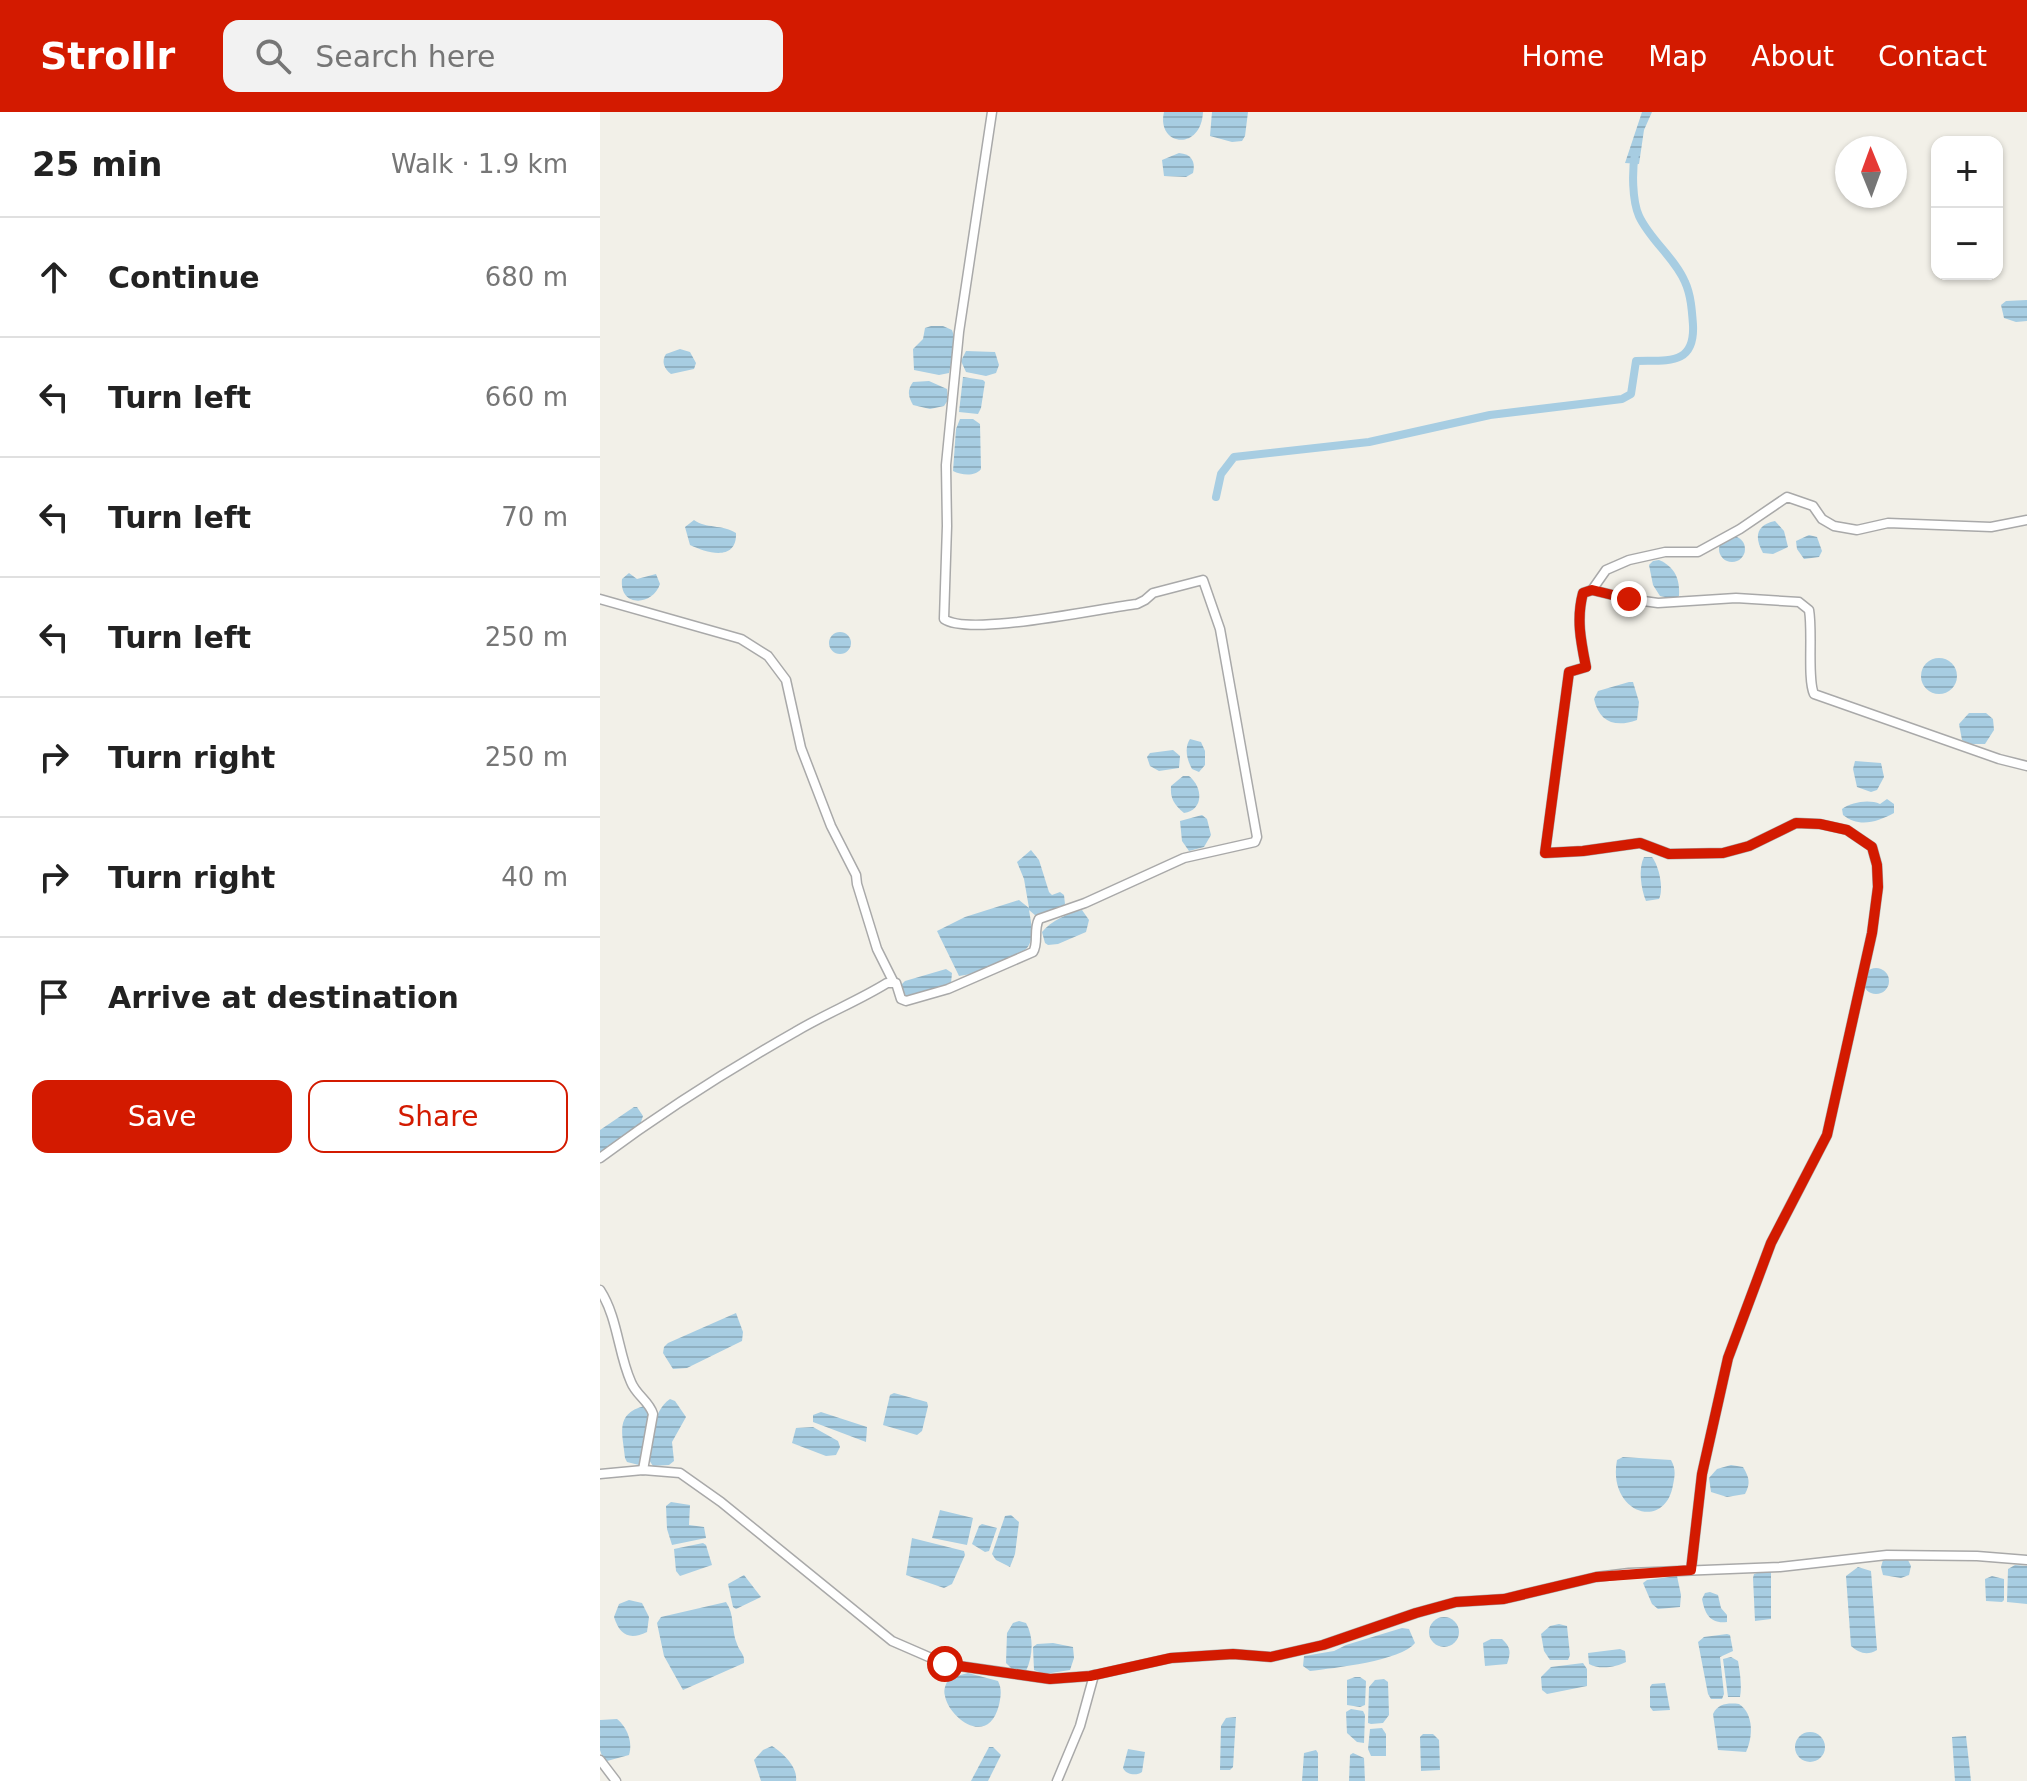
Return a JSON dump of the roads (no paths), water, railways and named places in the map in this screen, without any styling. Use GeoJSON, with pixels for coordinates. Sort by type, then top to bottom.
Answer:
{"type":"FeatureCollection","features":[{"type":"Feature","properties":{"kind":"street"},"geometry":{"type":"LineString","coordinates":[[600,599],[741,639],[768,656],[786,680],[801,748],[831,826],[856,875],[877,949],[896,983],[901,999],[906,1001],[948,989],[1033,952],[1036,949],[1036,924],[1039,919],[1085,903],[1184,858],[1255,842],[1257,837],[1220,629],[1203,580],[1153,593],[1137,604],[980,625],[951,624],[944,619],[946,465],[959,332],[992,112]]}},
{"type":"Feature","properties":{"kind":"street"},"geometry":{"type":"LineString","coordinates":[[1592,590],[1606,570],[1629,560],[1665,552],[1698,552],[1740,529],[1787,497],[1813,506],[1822,519],[1834,526],[1857,530],[1888,523],[1991,527],[2027,520]]}},
{"type":"Feature","properties":{"kind":"street"},"geometry":{"type":"LineString","coordinates":[[1691,1570],[1702,1474],[1728,1358],[1771,1243],[1827,1135],[1872,933],[1878,887],[1877,865],[1872,847],[1847,830],[1796,823],[1749,846],[1723,853],[1669,854],[1640,843],[1545,853],[1569,672],[1586,667],[1579,611],[1583,593],[1592,590],[1658,603],[1736,598],[1799,602],[1809,610],[1812,628],[1810,685],[1814,694],[2027,766]]}},
{"type":"Feature","properties":{"kind":"street"},"geometry":{"type":"LineString","coordinates":[[600,1158],[635,1130],[722,1075],[837,1008],[893,981]]}},
{"type":"Feature","properties":{"kind":"street"},"geometry":{"type":"LineString","coordinates":[[600,1290],[608,1303],[632,1385],[651,1407],[653,1414],[643,1470]]}},
{"type":"Feature","properties":{"kind":"street"},"geometry":{"type":"LineString","coordinates":[[600,1474],[643,1470],[680,1473],[892,1641],[945,1664],[1018,1677],[1050,1679],[1094,1675],[1171,1658],[1233,1654],[1271,1657],[1323,1645],[1456,1602],[1504,1599],[1596,1577],[1780,1567],[1887,1555],[2027,1560]]}},
{"type":"Feature","properties":{"kind":"street"},"geometry":{"type":"LineString","coordinates":[[1057,1781],[1080,1726],[1094,1675]]}},
{"type":"Feature","properties":{"kind":"street"},"geometry":{"type":"LineString","coordinates":[[600,1760],[616,1781]]}},
{"type":"Feature","properties":{"kind":"water"},"geometry":{"type":"Polygon","coordinates":[[[1164,112],[1203,112],[1195,134],[1180,140],[1166,132],[1164,112]]]}},
{"type":"Feature","properties":{"kind":"water"},"geometry":{"type":"Polygon","coordinates":[[[1212,112],[1248,112],[1242,141],[1232,142],[1210,136],[1212,112]]]}},
{"type":"Feature","properties":{"kind":"water"},"geometry":{"type":"Polygon","coordinates":[[[1642,112],[1652,112],[1644,130],[1639,164],[1625,163],[1642,112]]]}},
{"type":"Feature","properties":{"kind":"water"},"geometry":{"type":"Polygon","coordinates":[[[1179,153],[1192,159],[1193,173],[1186,177],[1164,176],[1162,160],[1179,153]]]}},
{"type":"Feature","properties":{"kind":"water"},"geometry":{"type":"Polygon","coordinates":[[[2027,300],[2027,321],[2016,322],[2004,318],[2001,305],[2006,301],[2027,300]]]}},
{"type":"Feature","properties":{"kind":"water"},"geometry":{"type":"Polygon","coordinates":[[[931,326],[952,330],[956,342],[949,373],[939,375],[914,370],[913,349],[923,339],[925,328],[931,326]]]}},
{"type":"Feature","properties":{"kind":"water"},"geometry":{"type":"Polygon","coordinates":[[[680,349],[690,352],[696,363],[694,369],[671,374],[664,365],[664,357],[680,349]]]}},
{"type":"Feature","properties":{"kind":"water"},"geometry":{"type":"Polygon","coordinates":[[[966,351],[995,352],[999,365],[996,373],[986,376],[966,372],[961,361],[966,351]]]}},
{"type":"Feature","properties":{"kind":"water"},"geometry":{"type":"Polygon","coordinates":[[[963,377],[985,382],[978,414],[959,412],[963,377]]]}},
{"type":"Feature","properties":{"kind":"water"},"geometry":{"type":"Polygon","coordinates":[[[929,381],[947,389],[948,400],[944,406],[930,409],[913,405],[909,393],[913,382],[929,381]]]}},
{"type":"Feature","properties":{"kind":"water"},"geometry":{"type":"Polygon","coordinates":[[[960,419],[973,419],[980,424],[981,469],[972,474],[953,471],[956,429],[960,419]]]}},
{"type":"Feature","properties":{"kind":"water"},"geometry":{"type":"Polygon","coordinates":[[[694,520],[736,533],[732,548],[720,553],[690,545],[685,527],[694,520]]]}},
{"type":"Feature","properties":{"kind":"water"},"geometry":{"type":"Polygon","coordinates":[[[1775,521],[1784,531],[1788,547],[1773,554],[1763,553],[1758,532],[1764,525],[1775,521]]]}},
{"type":"Feature","properties":{"kind":"water"},"geometry":{"type":"Polygon","coordinates":[[[1809,535],[1817,537],[1822,551],[1819,557],[1804,559],[1796,541],[1809,535]]]}},
{"type":"Feature","properties":{"kind":"water"},"geometry":{"type":"Polygon","coordinates":[[[1732,536],[1741,540],[1745,549],[1741,558],[1732,562],[1723,558],[1719,549],[1723,540],[1732,536]]]}},
{"type":"Feature","properties":{"kind":"water"},"geometry":{"type":"Polygon","coordinates":[[[1659,560],[1673,570],[1677,579],[1679,596],[1675,599],[1660,596],[1653,585],[1649,565],[1659,560]]]}},
{"type":"Feature","properties":{"kind":"water"},"geometry":{"type":"Polygon","coordinates":[[[629,573],[637,579],[656,574],[660,584],[651,597],[637,601],[631,599],[622,588],[622,579],[629,573]]]}},
{"type":"Feature","properties":{"kind":"water"},"geometry":{"type":"Polygon","coordinates":[[[840,632],[848,635],[851,643],[848,651],[840,654],[832,651],[829,643],[832,635],[840,632]]]}},
{"type":"Feature","properties":{"kind":"water"},"geometry":{"type":"Polygon","coordinates":[[[1939,658],[1952,663],[1957,676],[1952,689],[1939,694],[1926,689],[1921,676],[1926,663],[1939,658]]]}},
{"type":"Feature","properties":{"kind":"water"},"geometry":{"type":"Polygon","coordinates":[[[1633,682],[1639,702],[1637,720],[1615,723],[1604,718],[1594,699],[1598,691],[1633,682]]]}},
{"type":"Feature","properties":{"kind":"water"},"geometry":{"type":"Polygon","coordinates":[[[1969,713],[1986,713],[1993,719],[1994,730],[1985,744],[1969,744],[1962,740],[1959,724],[1969,713]]]}},
{"type":"Feature","properties":{"kind":"water"},"geometry":{"type":"Polygon","coordinates":[[[1190,739],[1201,742],[1205,751],[1205,765],[1199,772],[1192,769],[1188,758],[1190,739]]]}},
{"type":"Feature","properties":{"kind":"water"},"geometry":{"type":"Polygon","coordinates":[[[1173,750],[1180,756],[1179,768],[1159,771],[1150,766],[1147,757],[1150,753],[1173,750]]]}},
{"type":"Feature","properties":{"kind":"water"},"geometry":{"type":"Polygon","coordinates":[[[1855,761],[1881,763],[1884,777],[1877,790],[1871,792],[1857,787],[1853,769],[1855,761]]]}},
{"type":"Feature","properties":{"kind":"water"},"geometry":{"type":"Polygon","coordinates":[[[1183,776],[1189,776],[1194,781],[1199,792],[1195,808],[1184,813],[1173,801],[1171,790],[1171,786],[1183,776]]]}},
{"type":"Feature","properties":{"kind":"water"},"geometry":{"type":"Polygon","coordinates":[[[1887,799],[1894,804],[1894,813],[1881,819],[1862,822],[1843,815],[1842,809],[1851,805],[1866,802],[1880,804],[1887,799]]]}},
{"type":"Feature","properties":{"kind":"water"},"geometry":{"type":"Polygon","coordinates":[[[1202,815],[1207,819],[1211,835],[1204,847],[1189,851],[1182,841],[1180,821],[1202,815]]]}},
{"type":"Feature","properties":{"kind":"water"},"geometry":{"type":"Polygon","coordinates":[[[1031,850],[1039,860],[1049,892],[1064,895],[1065,904],[1060,909],[1036,916],[1029,910],[1032,936],[1025,950],[977,973],[959,976],[937,931],[965,917],[1019,900],[1029,908],[1024,879],[1017,862],[1031,850]]]}},
{"type":"Feature","properties":{"kind":"water"},"geometry":{"type":"Polygon","coordinates":[[[1644,857],[1652,857],[1657,866],[1661,884],[1659,899],[1646,901],[1644,896],[1641,873],[1644,857]]]}},
{"type":"Feature","properties":{"kind":"water"},"geometry":{"type":"Polygon","coordinates":[[[1082,910],[1089,920],[1086,932],[1058,944],[1045,943],[1042,932],[1046,928],[1060,918],[1082,910]]]}},
{"type":"Feature","properties":{"kind":"water"},"geometry":{"type":"Polygon","coordinates":[[[1876,968],[1885,972],[1889,981],[1885,990],[1876,994],[1867,990],[1863,981],[1867,972],[1876,968]]]}},
{"type":"Feature","properties":{"kind":"water"},"geometry":{"type":"Polygon","coordinates":[[[946,969],[952,973],[951,983],[903,996],[901,985],[905,981],[946,969]]]}},
{"type":"Feature","properties":{"kind":"water"},"geometry":{"type":"Polygon","coordinates":[[[634,1107],[643,1116],[640,1125],[600,1152],[600,1130],[634,1107]]]}},
{"type":"Feature","properties":{"kind":"water"},"geometry":{"type":"Polygon","coordinates":[[[736,1313],[743,1332],[742,1341],[687,1368],[673,1369],[663,1353],[668,1343],[736,1313]]]}},
{"type":"Feature","properties":{"kind":"water"},"geometry":{"type":"Polygon","coordinates":[[[894,1393],[927,1402],[922,1431],[917,1435],[883,1425],[890,1395],[894,1393]]]}},
{"type":"Feature","properties":{"kind":"water"},"geometry":{"type":"Polygon","coordinates":[[[670,1399],[675,1401],[686,1417],[672,1442],[674,1461],[669,1465],[653,1466],[649,1460],[654,1426],[659,1411],[670,1399]]]}},
{"type":"Feature","properties":{"kind":"water"},"geometry":{"type":"Polygon","coordinates":[[[644,1406],[650,1411],[639,1465],[627,1462],[625,1458],[622,1426],[628,1414],[644,1406]]]}},
{"type":"Feature","properties":{"kind":"water"},"geometry":{"type":"Polygon","coordinates":[[[821,1412],[867,1427],[866,1442],[813,1422],[813,1415],[821,1412]]]}},
{"type":"Feature","properties":{"kind":"water"},"geometry":{"type":"Polygon","coordinates":[[[813,1427],[838,1441],[840,1447],[836,1455],[826,1456],[792,1443],[796,1428],[813,1427]]]}},
{"type":"Feature","properties":{"kind":"water"},"geometry":{"type":"Polygon","coordinates":[[[1623,1457],[1671,1460],[1675,1472],[1673,1485],[1668,1500],[1659,1508],[1649,1512],[1638,1510],[1628,1504],[1620,1493],[1616,1478],[1617,1460],[1623,1457]]]}},
{"type":"Feature","properties":{"kind":"water"},"geometry":{"type":"Polygon","coordinates":[[[1731,1465],[1743,1467],[1747,1474],[1749,1483],[1745,1494],[1727,1497],[1711,1492],[1709,1478],[1717,1469],[1731,1465]]]}},
{"type":"Feature","properties":{"kind":"water"},"geometry":{"type":"Polygon","coordinates":[[[671,1502],[690,1505],[689,1525],[704,1527],[706,1538],[672,1545],[667,1529],[666,1506],[671,1502]]]}},
{"type":"Feature","properties":{"kind":"water"},"geometry":{"type":"Polygon","coordinates":[[[940,1510],[973,1518],[967,1545],[932,1538],[940,1510]]]}},
{"type":"Feature","properties":{"kind":"water"},"geometry":{"type":"Polygon","coordinates":[[[1011,1515],[1019,1522],[1010,1567],[996,1560],[992,1554],[1005,1516],[1011,1515]]]}},
{"type":"Feature","properties":{"kind":"water"},"geometry":{"type":"Polygon","coordinates":[[[982,1524],[997,1528],[989,1551],[985,1552],[972,1544],[982,1524]]]}},
{"type":"Feature","properties":{"kind":"water"},"geometry":{"type":"Polygon","coordinates":[[[912,1538],[964,1551],[952,1584],[944,1588],[906,1575],[912,1538]]]}},
{"type":"Feature","properties":{"kind":"water"},"geometry":{"type":"Polygon","coordinates":[[[703,1543],[712,1565],[680,1576],[676,1571],[674,1549],[703,1543]]]}},
{"type":"Feature","properties":{"kind":"water"},"geometry":{"type":"Polygon","coordinates":[[[1907,1558],[1911,1566],[1909,1575],[1901,1578],[1883,1575],[1883,1560],[1907,1558]]]}},
{"type":"Feature","properties":{"kind":"water"},"geometry":{"type":"Polygon","coordinates":[[[2015,1565],[2027,1566],[2027,1604],[2007,1602],[2008,1569],[2015,1565]]]}},
{"type":"Feature","properties":{"kind":"water"},"geometry":{"type":"Polygon","coordinates":[[[1858,1567],[1871,1571],[1877,1650],[1870,1653],[1860,1652],[1851,1646],[1846,1576],[1858,1567]]]}},
{"type":"Feature","properties":{"kind":"water"},"geometry":{"type":"Polygon","coordinates":[[[1766,1570],[1771,1572],[1771,1619],[1755,1621],[1753,1578],[1754,1574],[1766,1570]]]}},
{"type":"Feature","properties":{"kind":"water"},"geometry":{"type":"Polygon","coordinates":[[[744,1575],[761,1597],[736,1609],[728,1584],[744,1575]]]}},
{"type":"Feature","properties":{"kind":"water"},"geometry":{"type":"Polygon","coordinates":[[[1677,1576],[1680,1607],[1658,1609],[1652,1604],[1643,1583],[1677,1576]]]}},
{"type":"Feature","properties":{"kind":"water"},"geometry":{"type":"Polygon","coordinates":[[[1992,1576],[2004,1579],[2002,1602],[1986,1601],[1985,1579],[1992,1576]]]}},
{"type":"Feature","properties":{"kind":"water"},"geometry":{"type":"Polygon","coordinates":[[[1705,1593],[1718,1595],[1727,1622],[1712,1620],[1707,1613],[1702,1599],[1705,1593]]]}},
{"type":"Feature","properties":{"kind":"water"},"geometry":{"type":"Polygon","coordinates":[[[629,1600],[642,1603],[649,1617],[647,1632],[636,1636],[626,1635],[616,1623],[614,1617],[619,1604],[629,1600]]]}},
{"type":"Feature","properties":{"kind":"water"},"geometry":{"type":"Polygon","coordinates":[[[726,1602],[744,1663],[683,1690],[664,1656],[657,1623],[661,1617],[726,1602]]]}},
{"type":"Feature","properties":{"kind":"water"},"geometry":{"type":"Polygon","coordinates":[[[1444,1617],[1454,1622],[1459,1632],[1454,1642],[1444,1647],[1434,1642],[1429,1632],[1434,1622],[1444,1617]]]}},
{"type":"Feature","properties":{"kind":"water"},"geometry":{"type":"Polygon","coordinates":[[[1013,1623],[1026,1623],[1031,1640],[1026,1671],[1013,1670],[1006,1663],[1007,1633],[1013,1623]]]}},
{"type":"Feature","properties":{"kind":"water"},"geometry":{"type":"Polygon","coordinates":[[[1550,1626],[1567,1626],[1570,1655],[1568,1660],[1550,1660],[1544,1651],[1541,1634],[1550,1626]]]}},
{"type":"Feature","properties":{"kind":"water"},"geometry":{"type":"Polygon","coordinates":[[[1402,1628],[1409,1629],[1415,1643],[1396,1655],[1321,1670],[1310,1671],[1303,1666],[1304,1656],[1334,1651],[1402,1628]]]}},
{"type":"Feature","properties":{"kind":"water"},"geometry":{"type":"Polygon","coordinates":[[[1730,1635],[1733,1651],[1720,1657],[1724,1694],[1722,1699],[1711,1699],[1698,1642],[1704,1637],[1730,1635]]]}},
{"type":"Feature","properties":{"kind":"water"},"geometry":{"type":"Polygon","coordinates":[[[1502,1639],[1509,1648],[1507,1664],[1485,1666],[1483,1643],[1502,1639]]]}},
{"type":"Feature","properties":{"kind":"water"},"geometry":{"type":"Polygon","coordinates":[[[1053,1643],[1073,1647],[1074,1658],[1070,1670],[1045,1674],[1034,1670],[1033,1647],[1053,1643]]]}},
{"type":"Feature","properties":{"kind":"water"},"geometry":{"type":"Polygon","coordinates":[[[1625,1651],[1626,1662],[1608,1667],[1589,1664],[1588,1653],[1625,1651]]]}},
{"type":"Feature","properties":{"kind":"water"},"geometry":{"type":"Polygon","coordinates":[[[1731,1657],[1738,1661],[1740,1697],[1728,1697],[1723,1659],[1731,1657]]]}},
{"type":"Feature","properties":{"kind":"water"},"geometry":{"type":"Polygon","coordinates":[[[1583,1663],[1587,1669],[1587,1686],[1547,1694],[1542,1690],[1541,1677],[1551,1667],[1583,1663]]]}},
{"type":"Feature","properties":{"kind":"water"},"geometry":{"type":"Polygon","coordinates":[[[968,1673],[998,1681],[1001,1693],[999,1705],[994,1718],[986,1725],[978,1727],[961,1720],[945,1696],[949,1678],[968,1673]]]}},
{"type":"Feature","properties":{"kind":"water"},"geometry":{"type":"Polygon","coordinates":[[[1355,1677],[1366,1681],[1365,1705],[1360,1707],[1347,1705],[1347,1680],[1355,1677]]]}},
{"type":"Feature","properties":{"kind":"water"},"geometry":{"type":"Polygon","coordinates":[[[1375,1680],[1388,1682],[1389,1715],[1383,1723],[1371,1724],[1368,1723],[1369,1687],[1375,1680]]]}},
{"type":"Feature","properties":{"kind":"water"},"geometry":{"type":"Polygon","coordinates":[[[1665,1683],[1670,1710],[1653,1711],[1650,1707],[1650,1687],[1665,1683]]]}},
{"type":"Feature","properties":{"kind":"water"},"geometry":{"type":"Polygon","coordinates":[[[1739,1704],[1744,1708],[1751,1726],[1746,1752],[1718,1750],[1713,1714],[1721,1706],[1739,1704]]]}},
{"type":"Feature","properties":{"kind":"water"},"geometry":{"type":"Polygon","coordinates":[[[1351,1709],[1363,1711],[1365,1715],[1364,1743],[1357,1742],[1347,1733],[1346,1712],[1351,1709]]]}},
{"type":"Feature","properties":{"kind":"water"},"geometry":{"type":"Polygon","coordinates":[[[1236,1717],[1233,1767],[1220,1770],[1221,1726],[1226,1718],[1236,1717]]]}},
{"type":"Feature","properties":{"kind":"water"},"geometry":{"type":"Polygon","coordinates":[[[617,1719],[628,1735],[629,1755],[607,1761],[600,1750],[600,1720],[617,1719]]]}},
{"type":"Feature","properties":{"kind":"water"},"geometry":{"type":"Polygon","coordinates":[[[1382,1728],[1386,1734],[1386,1756],[1371,1756],[1368,1749],[1370,1729],[1382,1728]]]}},
{"type":"Feature","properties":{"kind":"water"},"geometry":{"type":"Polygon","coordinates":[[[1810,1732],[1821,1736],[1825,1747],[1821,1758],[1810,1762],[1799,1758],[1795,1747],[1799,1736],[1810,1732]]]}},
{"type":"Feature","properties":{"kind":"water"},"geometry":{"type":"Polygon","coordinates":[[[1433,1734],[1439,1740],[1440,1770],[1421,1771],[1420,1737],[1433,1734]]]}},
{"type":"Feature","properties":{"kind":"water"},"geometry":{"type":"Polygon","coordinates":[[[1966,1736],[1971,1781],[1955,1781],[1952,1737],[1966,1736]]]}},
{"type":"Feature","properties":{"kind":"water"},"geometry":{"type":"Polygon","coordinates":[[[772,1746],[792,1766],[796,1781],[761,1781],[754,1760],[772,1746]]]}},
{"type":"Feature","properties":{"kind":"water"},"geometry":{"type":"Polygon","coordinates":[[[989,1747],[1001,1755],[988,1781],[971,1781],[989,1747]]]}},
{"type":"Feature","properties":{"kind":"water"},"geometry":{"type":"Polygon","coordinates":[[[1128,1749],[1145,1752],[1142,1772],[1135,1774],[1124,1770],[1128,1749]]]}},
{"type":"Feature","properties":{"kind":"water"},"geometry":{"type":"Polygon","coordinates":[[[1316,1750],[1318,1781],[1302,1781],[1304,1753],[1316,1750]]]}},
{"type":"Feature","properties":{"kind":"water"},"geometry":{"type":"Polygon","coordinates":[[[1353,1753],[1364,1758],[1365,1781],[1349,1781],[1350,1755],[1353,1753]]]}},
{"type":"Feature","properties":{"kind":"waterway"},"geometry":{"type":"LineString","coordinates":[[1216,497],[1221,474],[1234,457],[1369,442],[1490,415],[1622,399],[1631,394],[1636,361],[1668,360],[1684,354],[1692,338],[1689,292],[1681,273],[1639,216],[1633,185],[1635,154]]}}]}
